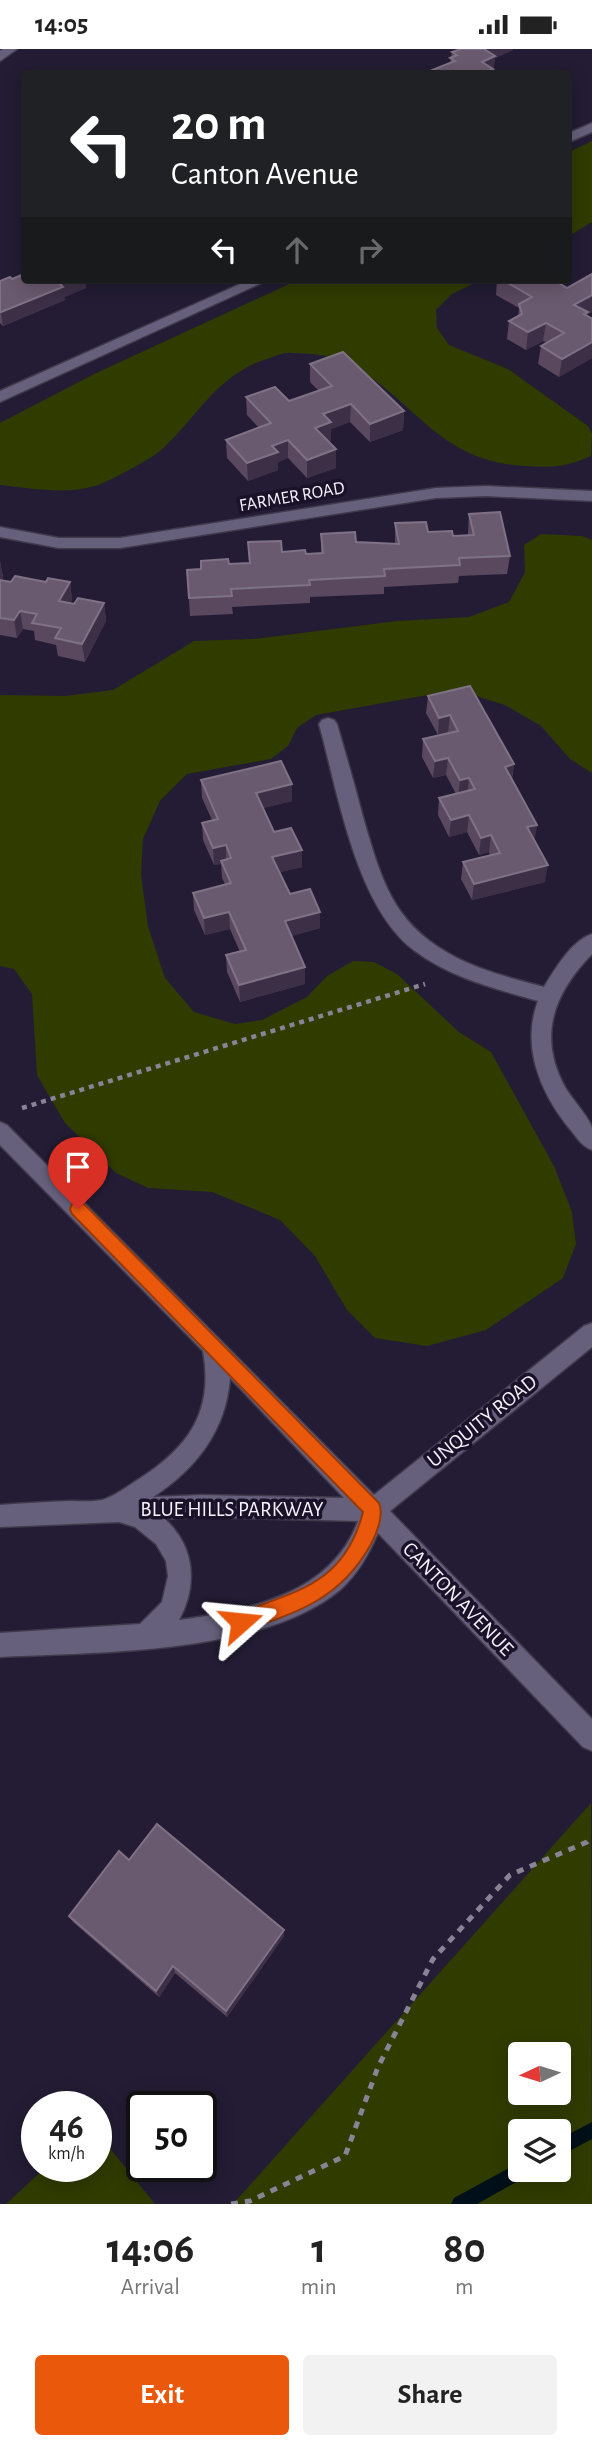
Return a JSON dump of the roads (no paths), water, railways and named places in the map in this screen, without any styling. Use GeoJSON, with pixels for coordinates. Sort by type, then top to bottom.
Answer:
{"type":"FeatureCollection","features":[{"type":"Feature","properties":{"kind":"main road"},"geometry":{"type":"LineString","coordinates":[[0,57],[11,49]]}},
{"type":"Feature","properties":{"kind":"main road"},"geometry":{"type":"LineString","coordinates":[[572,137],[592,127]]}},
{"type":"Feature","properties":{"kind":"main road"},"geometry":{"type":"LineString","coordinates":[[0,397],[252,284]]}},
{"type":"Feature","properties":{"kind":"main road","name":"FARMER ROAD"},"geometry":{"type":"LineString","coordinates":[[0,532],[58,543],[120,543],[436,493],[486,491],[592,496]]}},
{"type":"Feature","properties":{"kind":"main road"},"geometry":{"type":"LineString","coordinates":[[328,724],[378,896],[388,913],[414,942],[450,965],[547,996]]}},
{"type":"Feature","properties":{"kind":"main road"},"geometry":{"type":"LineString","coordinates":[[592,942],[558,977],[547,996],[541,1035],[542,1056],[559,1098],[592,1141]]}},
{"type":"Feature","properties":{"kind":"main road","name":"CANTON AVENUE"},"geometry":{"type":"LineString","coordinates":[[0,1131],[214,1346],[592,1738]]}},
{"type":"Feature","properties":{"kind":"main road","name":"UNQUITY ROAD"},"geometry":{"type":"LineString","coordinates":[[373,1510],[592,1333]]}},
{"type":"Feature","properties":{"kind":"main road"},"geometry":{"type":"LineString","coordinates":[[107,1509],[135,1496],[173,1470],[190,1454],[204,1434],[218,1389],[220,1366],[214,1346]]}},
{"type":"Feature","properties":{"kind":"main road","name":"BLUE HILLS PARKWAY"},"geometry":{"type":"LineString","coordinates":[[0,1515],[107,1509],[257,1506],[373,1510]]}},
{"type":"Feature","properties":{"kind":"main road"},"geometry":{"type":"LineString","coordinates":[[107,1509],[132,1514],[151,1522],[166,1534],[176,1550],[180,1588],[173,1607],[163,1622],[146,1635]]}},
{"type":"Feature","properties":{"kind":"main road"},"geometry":{"type":"LineString","coordinates":[[0,1645],[146,1635],[241,1622],[286,1607],[321,1589],[340,1574],[367,1534],[373,1510]]}},
{"type":"Feature","properties":{"kind":"waterway"},"geometry":{"type":"LineString","coordinates":[[571,2142],[592,2130]]}},
{"type":"Feature","properties":{"kind":"waterway"},"geometry":{"type":"LineString","coordinates":[[460,2204],[508,2177]]}}]}
